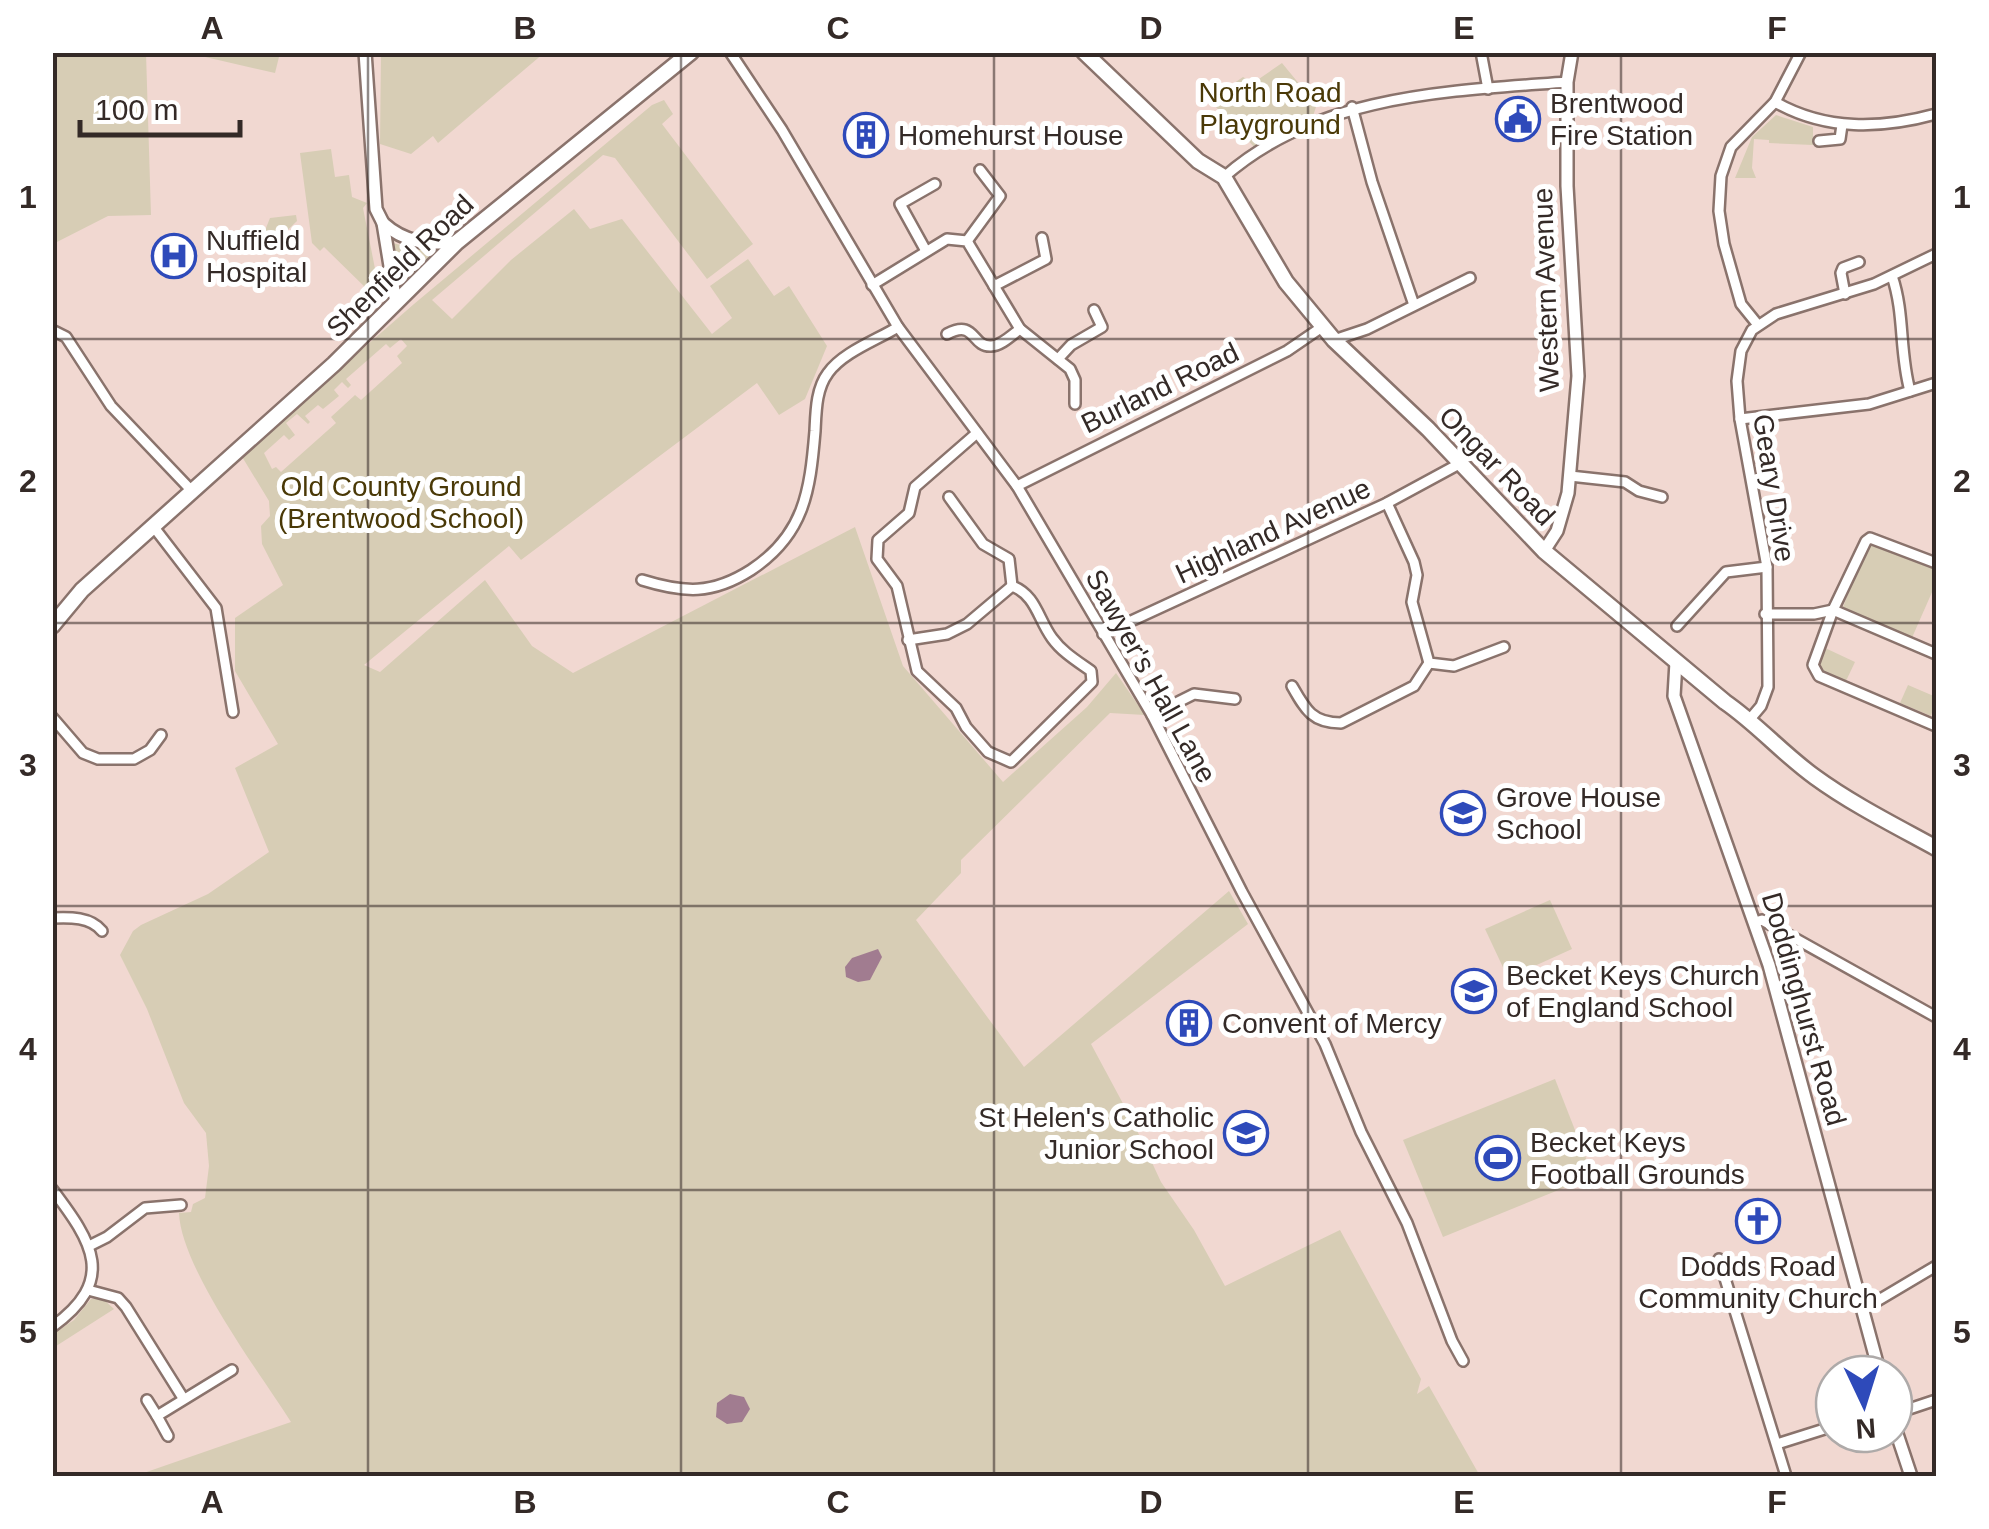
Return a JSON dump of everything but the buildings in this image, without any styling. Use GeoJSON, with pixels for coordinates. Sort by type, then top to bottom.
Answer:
{"type":"FeatureCollection","features":[{"type":"Feature","properties":{"kind":"main road","name":"Shenfield Road"},"geometry":{"type":"LineString","coordinates":[[52,626],[82,590],[334,364],[457,242],[691,52]]}},
{"type":"Feature","properties":{"kind":"main road","name":"Ongar Road"},"geometry":{"type":"LineString","coordinates":[[1084,52],[1198,160],[1224,177],[1286,282],[1322,327],[1544,551],[1818,779],[1936,848]]}},
{"type":"Feature","properties":{"kind":"street"},"geometry":{"type":"LineString","coordinates":[[365,52],[376,209],[383,223],[396,303]]}},
{"type":"Feature","properties":{"kind":"street","name":"Sawyer's Hall Lane"},"geometry":{"type":"LineString","coordinates":[[730,52],[782,130],[898,327],[1016,486],[1152,714],[1325,1044],[1361,1132],[1407,1223],[1463,1361]]}},
{"type":"Feature","properties":{"kind":"street"},"geometry":{"type":"LineString","coordinates":[[1481,52],[1488,89]]}},
{"type":"Feature","properties":{"kind":"street","name":"Western Avenue"},"geometry":{"type":"LineString","coordinates":[[1544,551],[1560,523],[1570,476],[1578,363],[1567,186],[1567,82],[1572,52]]}},
{"type":"Feature","properties":{"kind":"street"},"geometry":{"type":"LineString","coordinates":[[1801,52],[1775,102],[1731,147],[1724,162],[1718,196],[1720,222],[1740,304],[1758,325],[1784,310],[1844,294],[1936,254]]}},
{"type":"Feature","properties":{"kind":"street"},"geometry":{"type":"LineString","coordinates":[[1224,177],[1278,139],[1352,108],[1567,82]]}},
{"type":"Feature","properties":{"kind":"street"},"geometry":{"type":"LineString","coordinates":[[1775,102],[1808,118],[1842,125],[1896,124],[1936,114]]}},
{"type":"Feature","properties":{"kind":"street"},"geometry":{"type":"LineString","coordinates":[[1352,108],[1372,182],[1414,305]]}},
{"type":"Feature","properties":{"kind":"street"},"geometry":{"type":"LineString","coordinates":[[1819,140],[1840,139],[1842,125]]}},
{"type":"Feature","properties":{"kind":"street"},"geometry":{"type":"LineString","coordinates":[[968,242],[1000,196],[980,170]]}},
{"type":"Feature","properties":{"kind":"street"},"geometry":{"type":"LineString","coordinates":[[926,251],[900,204],[935,184]]}},
{"type":"Feature","properties":{"kind":"street"},"geometry":{"type":"LineString","coordinates":[[383,223],[397,236],[416,243],[457,242]]}},
{"type":"Feature","properties":{"kind":"street"},"geometry":{"type":"LineString","coordinates":[[994,286],[1046,259],[1042,238]]}},
{"type":"Feature","properties":{"kind":"street"},"geometry":{"type":"LineString","coordinates":[[872,285],[947,239],[968,242]]}},
{"type":"Feature","properties":{"kind":"street"},"geometry":{"type":"LineString","coordinates":[[968,242],[1020,329],[1070,369],[1076,380],[1075,404]]}},
{"type":"Feature","properties":{"kind":"street"},"geometry":{"type":"LineString","coordinates":[[1844,294],[1840,273],[1860,262]]}},
{"type":"Feature","properties":{"kind":"street"},"geometry":{"type":"LineString","coordinates":[[1892,276],[1900,302],[1900,349],[1910,391]]}},
{"type":"Feature","properties":{"kind":"street"},"geometry":{"type":"LineString","coordinates":[[1334,340],[1358,333],[1470,278]]}},
{"type":"Feature","properties":{"kind":"street"},"geometry":{"type":"LineString","coordinates":[[1058,359],[1071,345],[1102,327],[1094,310]]}},
{"type":"Feature","properties":{"kind":"street","name":"Geary Drive"},"geometry":{"type":"LineString","coordinates":[[1750,719],[1768,688],[1767,567],[1740,420],[1738,364],[1745,341],[1758,325]]}},
{"type":"Feature","properties":{"kind":"street"},"geometry":{"type":"LineString","coordinates":[[642,580],[678,591],[706,589],[743,575],[781,548],[796,522],[809,482],[817,400],[826,374],[898,327]]}},
{"type":"Feature","properties":{"kind":"street","name":"Burland Road"},"geometry":{"type":"LineString","coordinates":[[1016,486],[1287,351],[1322,327]]}},
{"type":"Feature","properties":{"kind":"street"},"geometry":{"type":"LineString","coordinates":[[948,334],[962,329],[970,331],[981,344],[996,346],[1020,329]]}},
{"type":"Feature","properties":{"kind":"street"},"geometry":{"type":"LineString","coordinates":[[52,330],[66,337],[111,406],[191,490]]}},
{"type":"Feature","properties":{"kind":"street"},"geometry":{"type":"LineString","coordinates":[[1740,420],[1853,407],[1936,383]]}},
{"type":"Feature","properties":{"kind":"street"},"geometry":{"type":"LineString","coordinates":[[977,433],[915,487],[909,513],[878,540],[877,559],[897,586],[917,671],[956,708],[966,727],[988,752],[1011,762],[1092,682],[1091,671],[1052,639],[1024,590],[1012,586]]}},
{"type":"Feature","properties":{"kind":"street","name":"Highland Avenue"},"geometry":{"type":"LineString","coordinates":[[1103,634],[1387,503],[1459,464]]}},
{"type":"Feature","properties":{"kind":"street"},"geometry":{"type":"LineString","coordinates":[[1570,476],[1625,482],[1639,491],[1662,497]]}},
{"type":"Feature","properties":{"kind":"street"},"geometry":{"type":"LineString","coordinates":[[949,497],[983,544],[1009,559],[1012,586]]}},
{"type":"Feature","properties":{"kind":"street"},"geometry":{"type":"LineString","coordinates":[[1292,686],[1312,718],[1340,723],[1414,686],[1429,663],[1412,602],[1417,575],[1414,562],[1387,503]]}},
{"type":"Feature","properties":{"kind":"street"},"geometry":{"type":"LineString","coordinates":[[153,526],[216,608],[233,712]]}},
{"type":"Feature","properties":{"kind":"street"},"geometry":{"type":"LineString","coordinates":[[1936,563],[1870,538],[1861,548],[1814,660],[1816,674],[1936,726]]}},
{"type":"Feature","properties":{"kind":"street"},"geometry":{"type":"LineString","coordinates":[[1677,626],[1726,572],[1767,567]]}},
{"type":"Feature","properties":{"kind":"street"},"geometry":{"type":"LineString","coordinates":[[908,640],[957,629],[1012,586]]}},
{"type":"Feature","properties":{"kind":"street"},"geometry":{"type":"LineString","coordinates":[[1765,614],[1833,610],[1936,654]]}},
{"type":"Feature","properties":{"kind":"street"},"geometry":{"type":"LineString","coordinates":[[1429,663],[1454,666],[1504,647]]}},
{"type":"Feature","properties":{"kind":"street","name":"Doddinghurst Road"},"geometry":{"type":"LineString","coordinates":[[1676,662],[1674,696],[1755,922],[1874,1354]]}},
{"type":"Feature","properties":{"kind":"street"},"geometry":{"type":"LineString","coordinates":[[1152,714],[1194,694],[1236,700]]}},
{"type":"Feature","properties":{"kind":"street"},"geometry":{"type":"LineString","coordinates":[[52,717],[84,753],[98,758],[134,759],[150,750],[160,735]]}},
{"type":"Feature","properties":{"kind":"street"},"geometry":{"type":"LineString","coordinates":[[52,918],[70,917],[96,923],[102,931]]}},
{"type":"Feature","properties":{"kind":"street"},"geometry":{"type":"LineString","coordinates":[[1755,922],[1762,920],[1936,1017]]}},
{"type":"Feature","properties":{"kind":"street"},"geometry":{"type":"LineString","coordinates":[[52,1189],[91,1245],[93,1279],[74,1311],[52,1327]]}},
{"type":"Feature","properties":{"kind":"street"},"geometry":{"type":"LineString","coordinates":[[91,1245],[107,1238],[144,1208],[181,1206]]}},
{"type":"Feature","properties":{"kind":"street"},"geometry":{"type":"LineString","coordinates":[[163,1207],[170,1220]]}},
{"type":"Feature","properties":{"kind":"street"},"geometry":{"type":"LineString","coordinates":[[1718,1259],[1786,1476]]}},
{"type":"Feature","properties":{"kind":"street"},"geometry":{"type":"LineString","coordinates":[[1862,1310],[1936,1266]]}},
{"type":"Feature","properties":{"kind":"street"},"geometry":{"type":"LineString","coordinates":[[88,1290],[118,1298],[184,1398]]}},
{"type":"Feature","properties":{"kind":"street"},"geometry":{"type":"LineString","coordinates":[[156,1416],[232,1370]]}},
{"type":"Feature","properties":{"kind":"street"},"geometry":{"type":"LineString","coordinates":[[147,1400],[168,1436]]}},
{"type":"Feature","properties":{"kind":"street"},"geometry":{"type":"LineString","coordinates":[[1776,1444],[1814,1432]]}},
{"type":"Feature","properties":{"kind":"green space"},"geometry":{"type":"Polygon","coordinates":[[[53,52],[146,53],[151,215],[108,216],[53,244],[53,52]]]}},
{"type":"Feature","properties":{"kind":"green space"},"geometry":{"type":"Polygon","coordinates":[[[280,52],[275,73],[188,53],[280,52]]]}},
{"type":"Feature","properties":{"kind":"green space"},"geometry":{"type":"Polygon","coordinates":[[[381,52],[544,53],[438,143],[433,136],[411,154],[380,144],[381,52]]]}},
{"type":"Feature","properties":{"kind":"green space","name":"North Road Playground"},"geometry":{"type":"Polygon","coordinates":[[[1282,63],[1305,91],[1313,90],[1316,107],[1311,122],[1258,151],[1215,106],[1214,97],[1243,77],[1253,83],[1282,63]]]}},
{"type":"Feature","properties":{"kind":"green space","name":"Old County Ground (Brentwood School)"},"geometry":{"type":"Polygon","coordinates":[[[664,100],[673,114],[662,124],[753,244],[707,279],[615,158],[603,155],[432,300],[452,319],[511,260],[574,209],[590,229],[622,219],[712,334],[732,318],[710,286],[748,259],[774,296],[789,286],[827,346],[805,399],[779,415],[757,383],[521,560],[509,546],[364,665],[380,672],[485,580],[532,646],[573,673],[855,527],[903,666],[1003,782],[1087,707],[1116,673],[1145,715],[1110,713],[961,860],[961,873],[916,920],[1024,1067],[1229,891],[1248,924],[1091,1044],[1161,1182],[1225,1286],[1340,1230],[1421,1379],[1417,1394],[1429,1386],[1480,1476],[135,1476],[291,1422],[207,1290],[183,1236],[179,1213],[191,1212],[193,1204],[205,1198],[209,1166],[206,1133],[184,1103],[147,1009],[120,955],[133,931],[141,925],[208,894],[269,852],[235,768],[278,744],[235,671],[235,618],[283,585],[262,544],[261,526],[270,516],[269,501],[241,455],[652,105],[664,100]],[[401,339],[390,348],[386,344],[346,379],[351,385],[348,388],[342,382],[334,390],[339,396],[323,409],[318,405],[305,416],[308,424],[297,414],[286,423],[295,435],[289,440],[284,435],[264,453],[272,469],[276,467],[281,472],[336,423],[331,417],[355,395],[361,400],[402,363],[397,356],[407,346],[401,339]]]}},
{"type":"Feature","properties":{"kind":"green space"},"geometry":{"type":"Polygon","coordinates":[[[1776,115],[1813,127],[1813,145],[1754,139],[1752,168],[1756,178],[1735,178],[1752,137],[1776,115]]]}},
{"type":"Feature","properties":{"kind":"green space"},"geometry":{"type":"Polygon","coordinates":[[[331,149],[335,177],[349,175],[352,197],[367,203],[363,208],[380,294],[339,336],[333,329],[368,290],[324,247],[320,251],[312,243],[300,153],[331,149]]]}},
{"type":"Feature","properties":{"kind":"green space"},"geometry":{"type":"Polygon","coordinates":[[[296,215],[297,221],[267,250],[259,230],[266,228],[270,218],[296,215]]]}},
{"type":"Feature","properties":{"kind":"green space"},"geometry":{"type":"Polygon","coordinates":[[[393,243],[415,249],[440,251],[405,287],[393,243]]]}},
{"type":"Feature","properties":{"kind":"green space"},"geometry":{"type":"Polygon","coordinates":[[[1874,543],[1936,570],[1936,583],[1911,640],[1843,607],[1865,551],[1874,543]]]}},
{"type":"Feature","properties":{"kind":"green space"},"geometry":{"type":"Polygon","coordinates":[[[1823,647],[1855,662],[1845,683],[1820,672],[1817,662],[1823,647]]]}},
{"type":"Feature","properties":{"kind":"green space"},"geometry":{"type":"Polygon","coordinates":[[[1908,685],[1936,697],[1931,716],[1900,703],[1908,685]]]}},
{"type":"Feature","properties":{"kind":"green space"},"geometry":{"type":"Polygon","coordinates":[[[1550,900],[1572,949],[1508,978],[1485,929],[1550,900]]]}},
{"type":"Feature","properties":{"kind":"green space","name":"Becket Keys Football Grounds"},"geometry":{"type":"Polygon","coordinates":[[[1555,1079],[1593,1176],[1443,1237],[1403,1140],[1555,1079]]]}},
{"type":"Feature","properties":{"kind":"green space"},"geometry":{"type":"Polygon","coordinates":[[[102,1298],[114,1309],[53,1348],[53,1334],[74,1320],[91,1299],[102,1298]]]}},
{"type":"Feature","properties":{"kind":"shaded area"},"geometry":{"type":"Polygon","coordinates":[[[878,949],[882,957],[870,980],[858,982],[846,977],[845,967],[852,958],[878,949]]]}},
{"type":"Feature","properties":{"kind":"shaded area"},"geometry":{"type":"Polygon","coordinates":[[[730,1394],[744,1397],[750,1409],[742,1422],[727,1424],[716,1417],[717,1403],[730,1394]]]}},
{"type":"Feature","properties":{"kind":"place","name":"Brentwood Fire Station"},"geometry":{"type":"Point","coordinates":[1518,119]}},
{"type":"Feature","properties":{"kind":"place","name":"Homehurst House"},"geometry":{"type":"Point","coordinates":[866,135]}},
{"type":"Feature","properties":{"kind":"place","name":"Nuffield Hospital"},"geometry":{"type":"Point","coordinates":[174,256]}},
{"type":"Feature","properties":{"kind":"place","name":"Grove House School"},"geometry":{"type":"Point","coordinates":[1463,813]}},
{"type":"Feature","properties":{"kind":"place","name":"Becket Keys Church of England School"},"geometry":{"type":"Point","coordinates":[1474,991]}},
{"type":"Feature","properties":{"kind":"place","name":"Convent of Mercy"},"geometry":{"type":"Point","coordinates":[1189,1023]}},
{"type":"Feature","properties":{"kind":"place","name":"St Helen's Catholic Junior School"},"geometry":{"type":"Point","coordinates":[1246,1133]}},
{"type":"Feature","properties":{"kind":"place","name":"Becket Keys Football Grounds"},"geometry":{"type":"Point","coordinates":[1498,1158]}},
{"type":"Feature","properties":{"kind":"place","name":"Dodds Road Community Church"},"geometry":{"type":"Point","coordinates":[1758,1221]}}]}
